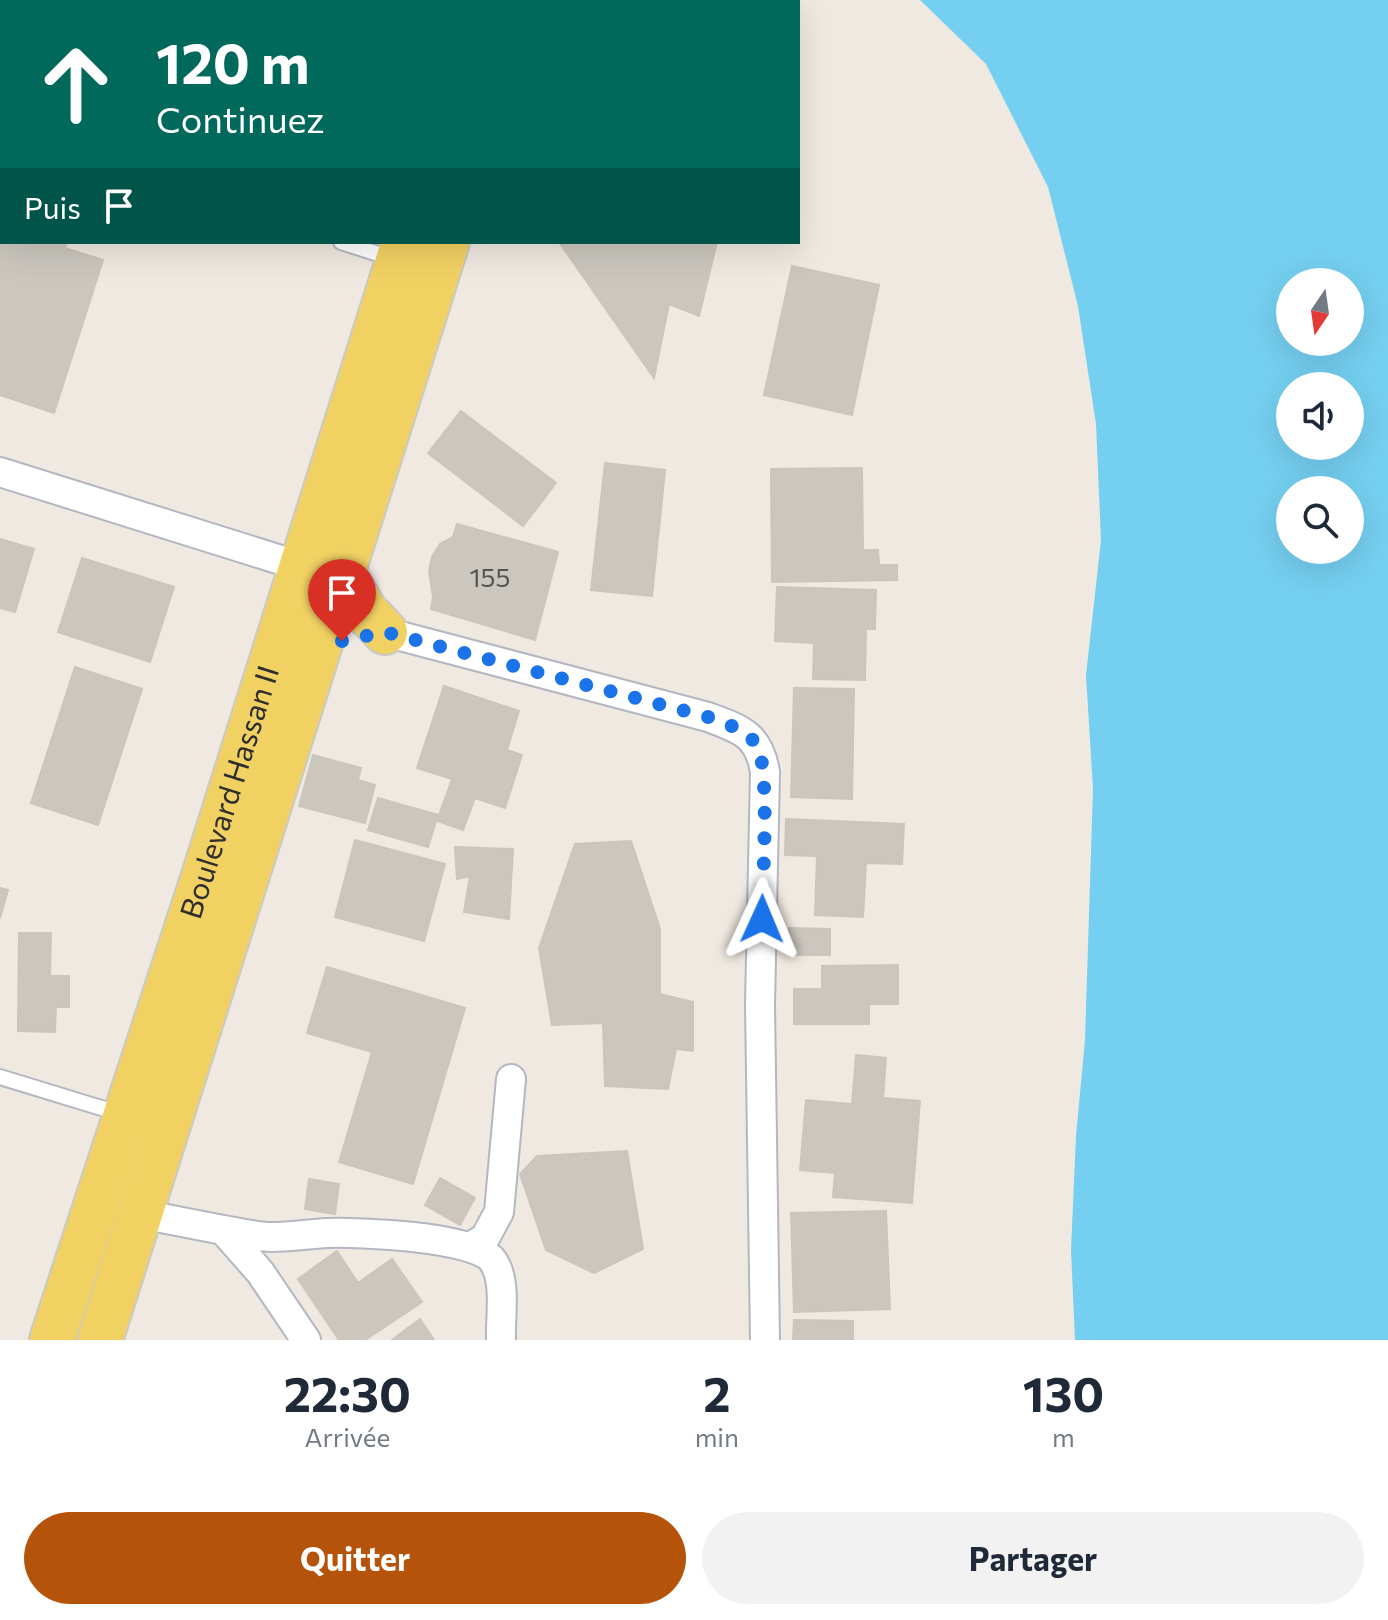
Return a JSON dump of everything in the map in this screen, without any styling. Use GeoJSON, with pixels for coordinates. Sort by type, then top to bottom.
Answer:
{"type":"FeatureCollection","features":[{"type":"Feature","properties":{"kind":"main road","name":"Boulevard Hassan II"},"geometry":{"type":"LineString","coordinates":[[52,1340],[125,1115],[323,570],[446,244]]}},
{"type":"Feature","properties":{"kind":"main road","name":"Boulevard Hassan II"},"geometry":{"type":"LineString","coordinates":[[100,1340],[319,652],[323,570],[401,251]]}},
{"type":"Feature","properties":{"kind":"main road"},"geometry":{"type":"LineString","coordinates":[[323,570],[385,632]]}},
{"type":"Feature","properties":{"kind":"main road"},"geometry":{"type":"LineString","coordinates":[[319,652],[342,641],[385,632]]}},
{"type":"Feature","properties":{"kind":"street"},"geometry":{"type":"LineString","coordinates":[[0,472],[323,570]]}},
{"type":"Feature","properties":{"kind":"street"},"geometry":{"type":"LineString","coordinates":[[385,632],[708,717],[739,728],[758,746],[765,772],[760,1005],[765,1340]]}},
{"type":"Feature","properties":{"kind":"street"},"geometry":{"type":"LineString","coordinates":[[470,1247],[485,1238],[499,1212],[511,1079]]}},
{"type":"Feature","properties":{"kind":"street"},"geometry":{"type":"LineString","coordinates":[[141,1214],[270,1237],[328,1233],[451,1242],[470,1247],[487,1255],[497,1271],[501,1340]]}},
{"type":"Feature","properties":{"kind":"street"},"geometry":{"type":"LineString","coordinates":[[223,1230],[243,1249],[306,1340]]}},
{"type":"Feature","properties":{"kind":"lane"},"geometry":{"type":"LineString","coordinates":[[354,244],[401,251]]}},
{"type":"Feature","properties":{"kind":"lane"},"geometry":{"type":"LineString","coordinates":[[0,1077],[125,1115]]}},
{"type":"Feature","properties":{"kind":"water"},"geometry":{"type":"Polygon","coordinates":[[[920,0],[1388,0],[1388,1340],[1075,1340],[1071,1250],[1076,1136],[1085,1040],[1093,789],[1086,675],[1101,540],[1096,424],[1078,306],[1048,187],[986,64],[920,0]]]}},
{"type":"Feature","properties":{"kind":"building"},"geometry":{"type":"Polygon","coordinates":[[[0,244],[66,244],[65,248],[103,260],[54,413],[0,395],[0,244]]]}},
{"type":"Feature","properties":{"kind":"building"},"geometry":{"type":"Polygon","coordinates":[[[560,244],[717,244],[699,316],[669,304],[654,378],[560,244]]]}},
{"type":"Feature","properties":{"kind":"building"},"geometry":{"type":"Polygon","coordinates":[[[792,266],[879,285],[852,415],[764,395],[792,266]]]}},
{"type":"Feature","properties":{"kind":"building"},"geometry":{"type":"Polygon","coordinates":[[[461,411],[556,483],[523,526],[428,453],[461,411]]]}},
{"type":"Feature","properties":{"kind":"building"},"geometry":{"type":"Polygon","coordinates":[[[605,463],[665,470],[652,596],[591,590],[605,463]]]}},
{"type":"Feature","properties":{"kind":"building"},"geometry":{"type":"Polygon","coordinates":[[[862,468],[863,550],[878,550],[879,565],[897,565],[897,580],[772,582],[771,469],[862,468]]]}},
{"type":"Feature","properties":{"kind":"building"},"geometry":{"type":"Polygon","coordinates":[[[457,524],[558,552],[535,640],[431,609],[433,597],[429,571],[432,557],[440,544],[453,537],[457,524]]]}},
{"type":"Feature","properties":{"kind":"building"},"geometry":{"type":"Polygon","coordinates":[[[0,539],[34,549],[15,612],[0,608],[0,539]]]}},
{"type":"Feature","properties":{"kind":"building"},"geometry":{"type":"Polygon","coordinates":[[[82,558],[174,587],[150,662],[58,632],[82,558]]]}},
{"type":"Feature","properties":{"kind":"building"},"geometry":{"type":"Polygon","coordinates":[[[777,587],[876,590],[875,629],[866,629],[865,680],[813,679],[814,643],[775,641],[777,587]]]}},
{"type":"Feature","properties":{"kind":"building"},"geometry":{"type":"Polygon","coordinates":[[[75,667],[142,689],[98,825],[31,803],[75,667]]]}},
{"type":"Feature","properties":{"kind":"building"},"geometry":{"type":"Polygon","coordinates":[[[444,686],[519,711],[507,750],[522,755],[505,808],[475,798],[463,830],[437,821],[452,779],[417,768],[444,686]]]}},
{"type":"Feature","properties":{"kind":"building"},"geometry":{"type":"Polygon","coordinates":[[[794,688],[854,689],[852,799],[791,797],[794,688]]]}},
{"type":"Feature","properties":{"kind":"building"},"geometry":{"type":"Polygon","coordinates":[[[313,755],[361,768],[358,780],[375,785],[365,823],[299,806],[313,755]]]}},
{"type":"Feature","properties":{"kind":"building"},"geometry":{"type":"Polygon","coordinates":[[[378,798],[438,815],[428,847],[368,830],[378,798]]]}},
{"type":"Feature","properties":{"kind":"building"},"geometry":{"type":"Polygon","coordinates":[[[786,819],[904,824],[902,864],[866,863],[863,917],[815,915],[817,856],[785,855],[786,819]]]}},
{"type":"Feature","properties":{"kind":"building"},"geometry":{"type":"Polygon","coordinates":[[[355,840],[445,864],[424,941],[335,917],[355,840]]]}},
{"type":"Feature","properties":{"kind":"building"},"geometry":{"type":"Polygon","coordinates":[[[631,841],[660,929],[660,994],[693,1002],[693,1051],[676,1049],[668,1089],[605,1086],[603,1023],[552,1025],[539,948],[575,844],[631,841]]]}},
{"type":"Feature","properties":{"kind":"building"},"geometry":{"type":"Polygon","coordinates":[[[455,847],[513,849],[509,919],[464,912],[470,876],[457,879],[455,847]]]}},
{"type":"Feature","properties":{"kind":"building"},"geometry":{"type":"Polygon","coordinates":[[[0,888],[8,890],[0,918],[0,888]]]}},
{"type":"Feature","properties":{"kind":"building"},"geometry":{"type":"Polygon","coordinates":[[[789,928],[830,929],[830,955],[789,955],[789,928]]]}},
{"type":"Feature","properties":{"kind":"building"},"geometry":{"type":"Polygon","coordinates":[[[19,933],[51,933],[50,976],[69,976],[69,1007],[56,1007],[55,1032],[18,1031],[19,933]]]}},
{"type":"Feature","properties":{"kind":"building"},"geometry":{"type":"Polygon","coordinates":[[[898,965],[898,1004],[869,1004],[869,1024],[794,1024],[794,989],[822,989],[822,966],[898,965]]]}},
{"type":"Feature","properties":{"kind":"building"},"geometry":{"type":"Polygon","coordinates":[[[327,967],[465,1008],[413,1184],[339,1162],[372,1052],[307,1033],[327,967]]]}},
{"type":"Feature","properties":{"kind":"building"},"geometry":{"type":"Polygon","coordinates":[[[856,1055],[886,1058],[883,1098],[920,1101],[912,1203],[833,1197],[835,1173],[800,1170],[806,1100],[852,1104],[856,1055]]]}},
{"type":"Feature","properties":{"kind":"building"},"geometry":{"type":"Polygon","coordinates":[[[627,1151],[643,1249],[594,1273],[546,1250],[520,1174],[537,1156],[627,1151]]]}},
{"type":"Feature","properties":{"kind":"building"},"geometry":{"type":"Polygon","coordinates":[[[440,1178],[475,1198],[460,1225],[425,1205],[440,1178]]]}},
{"type":"Feature","properties":{"kind":"building"},"geometry":{"type":"Polygon","coordinates":[[[309,1179],[339,1184],[335,1214],[305,1209],[309,1179]]]}},
{"type":"Feature","properties":{"kind":"building"},"geometry":{"type":"Polygon","coordinates":[[[886,1211],[890,1309],[794,1312],[791,1213],[886,1211]]]}},
{"type":"Feature","properties":{"kind":"building"},"geometry":{"type":"Polygon","coordinates":[[[337,1251],[358,1283],[392,1259],[422,1302],[365,1340],[339,1340],[298,1279],[337,1251]]]}},
{"type":"Feature","properties":{"kind":"building"},"geometry":{"type":"Polygon","coordinates":[[[420,1319],[434,1340],[392,1340],[420,1319]]]}},
{"type":"Feature","properties":{"kind":"building"},"geometry":{"type":"Polygon","coordinates":[[[794,1320],[853,1321],[853,1340],[793,1340],[794,1320]]]}},
{"type":"Feature","properties":{"kind":"route"},"geometry":{"type":"LineString","coordinates":[[342,641],[385,632],[708,717],[739,728],[758,746],[765,772],[762,919]]}}]}
